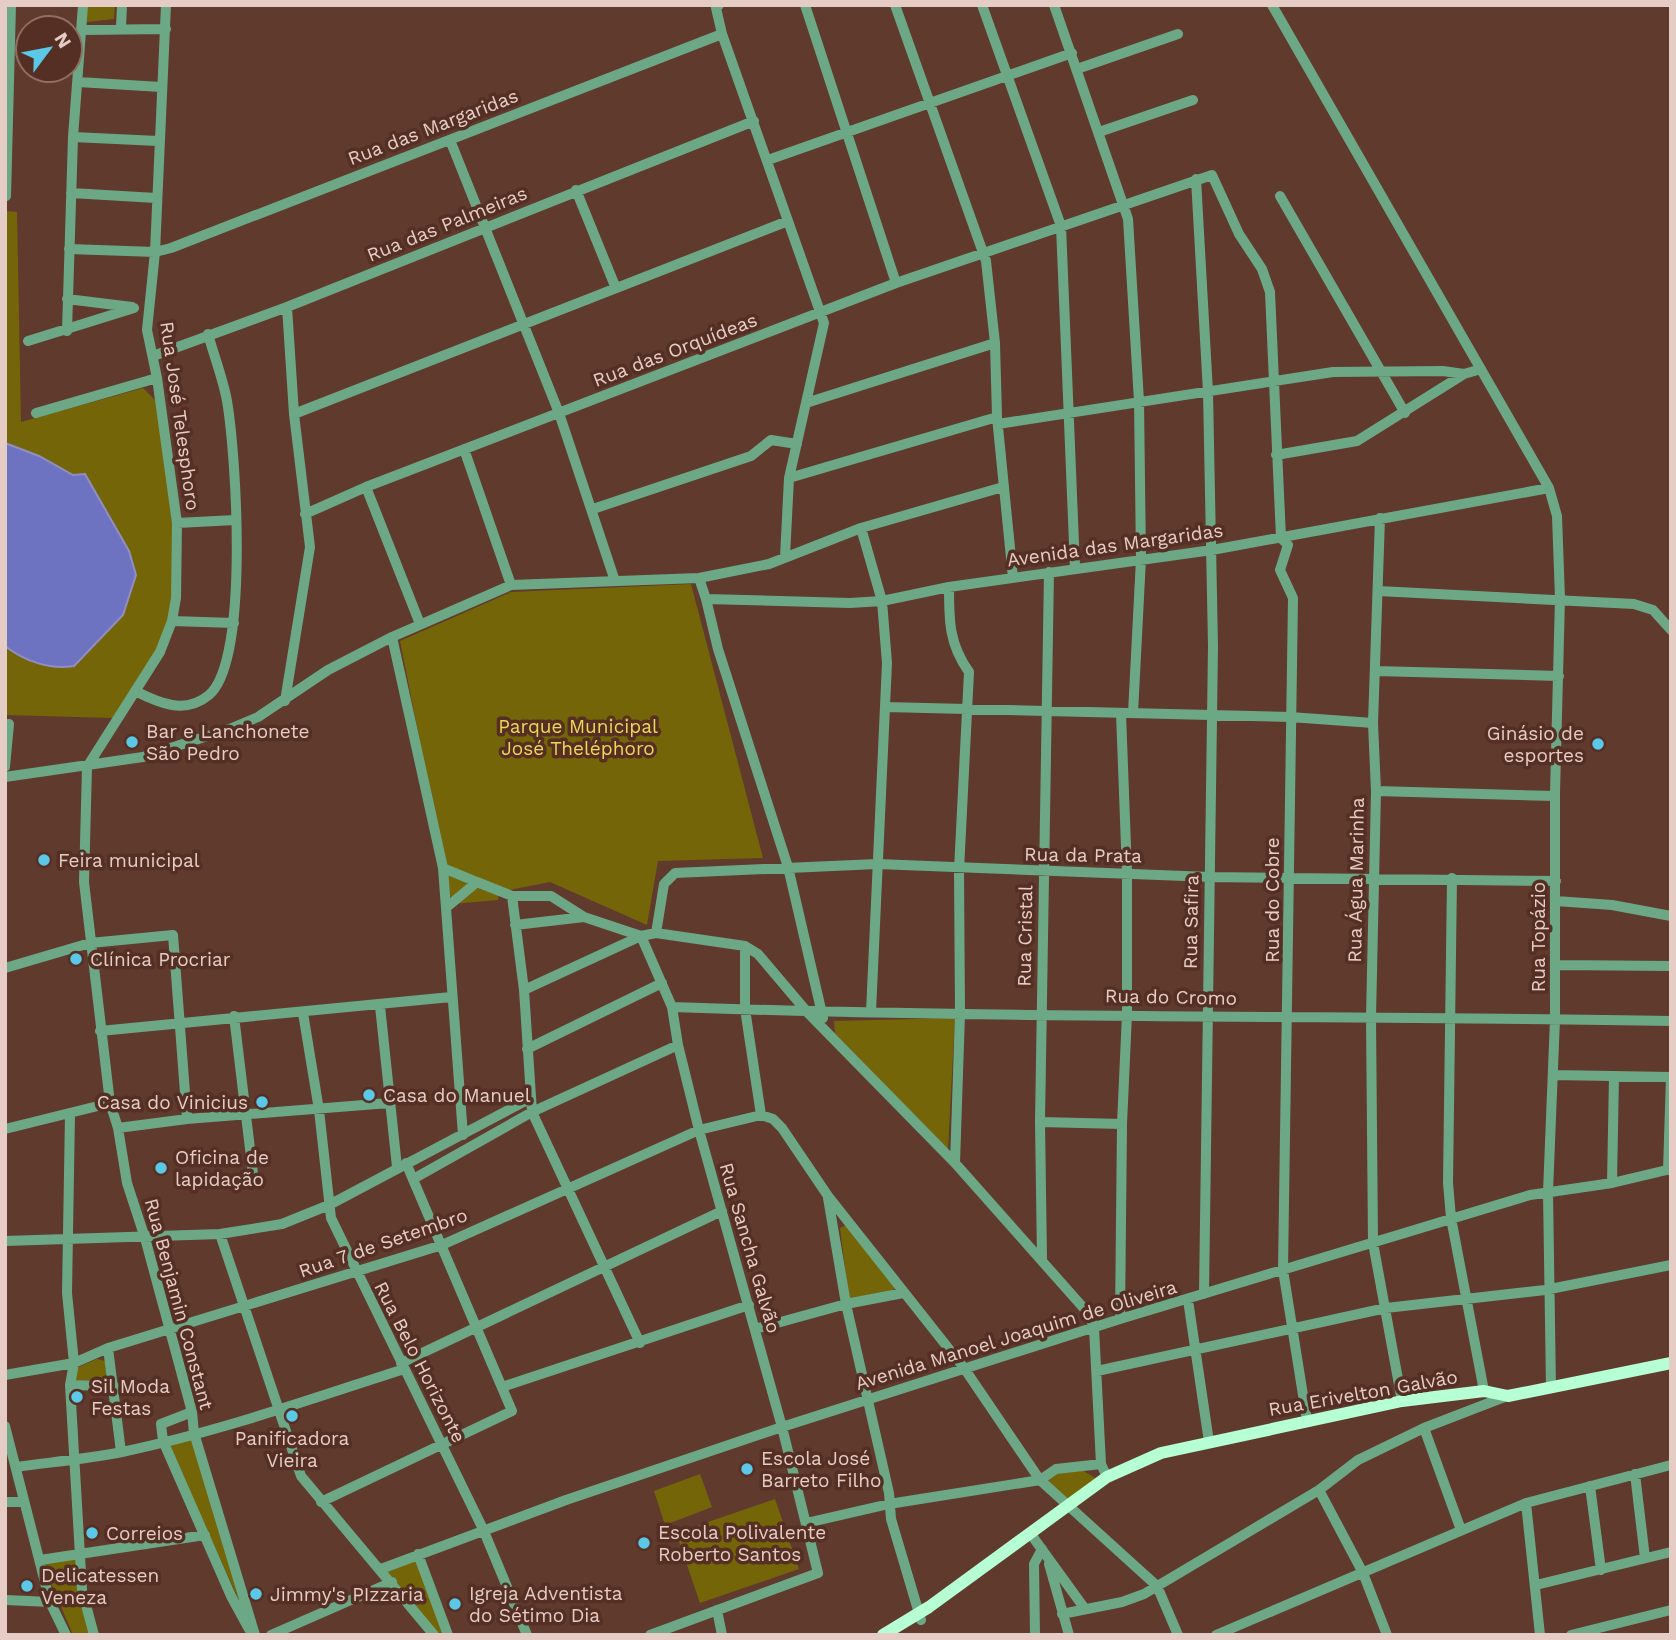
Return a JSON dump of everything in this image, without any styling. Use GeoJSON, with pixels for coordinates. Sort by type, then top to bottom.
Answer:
{"type":"FeatureCollection","features":[{"type":"Feature","properties":{"kind":"main road","name":"Rua Erivelton Galvão"},"geometry":{"type":"LineString","coordinates":[[919,1617],[1107,1477],[1161,1453],[1402,1401],[1484,1391],[1508,1396],[1671,1363]]}},
{"type":"Feature","properties":{"kind":"main road"},"geometry":{"type":"LineString","coordinates":[[883,1635],[919,1617]]}},
{"type":"Feature","properties":{"kind":"main road"},"geometry":{"type":"LineString","coordinates":[[898,1635],[919,1617]]}},
{"type":"Feature","properties":{"kind":"street"},"geometry":{"type":"LineString","coordinates":[[6,196],[11,5]]}},
{"type":"Feature","properties":{"kind":"street"},"geometry":{"type":"LineString","coordinates":[[121,5],[121,27]]}},
{"type":"Feature","properties":{"kind":"street","name":"Rua José Telesphoro"},"geometry":{"type":"LineString","coordinates":[[87,767],[160,652],[172,621],[176,598],[177,523],[157,378],[147,330],[155,252],[166,5]]}},
{"type":"Feature","properties":{"kind":"street"},"geometry":{"type":"LineString","coordinates":[[719,5],[716,8],[722,34],[824,323],[789,478],[785,557]]}},
{"type":"Feature","properties":{"kind":"street"},"geometry":{"type":"LineString","coordinates":[[805,5],[896,284]]}},
{"type":"Feature","properties":{"kind":"street"},"geometry":{"type":"LineString","coordinates":[[895,5],[986,261],[995,343],[1003,487],[1013,578]]}},
{"type":"Feature","properties":{"kind":"street"},"geometry":{"type":"LineString","coordinates":[[982,5],[1061,226],[1076,568]]}},
{"type":"Feature","properties":{"kind":"street"},"geometry":{"type":"LineString","coordinates":[[1054,5],[1128,219],[1139,401],[1141,559],[1133,713]]}},
{"type":"Feature","properties":{"kind":"street","name":"Rua Topázio"},"geometry":{"type":"LineString","coordinates":[[1272,5],[1549,488],[1557,516],[1560,598],[1555,796],[1556,965],[1548,1192],[1551,1388]]}},
{"type":"Feature","properties":{"kind":"street"},"geometry":{"type":"LineString","coordinates":[[84,30],[121,27],[166,29]]}},
{"type":"Feature","properties":{"kind":"street","name":"Rua das Margaridas"},"geometry":{"type":"LineString","coordinates":[[155,252],[722,34]]}},
{"type":"Feature","properties":{"kind":"street"},"geometry":{"type":"LineString","coordinates":[[1077,69],[1178,34]]}},
{"type":"Feature","properties":{"kind":"street"},"geometry":{"type":"LineString","coordinates":[[768,160],[1072,53]]}},
{"type":"Feature","properties":{"kind":"street"},"geometry":{"type":"LineString","coordinates":[[84,82],[161,87]]}},
{"type":"Feature","properties":{"kind":"street"},"geometry":{"type":"LineString","coordinates":[[67,331],[78,84]]}},
{"type":"Feature","properties":{"kind":"street"},"geometry":{"type":"LineString","coordinates":[[1099,132],[1193,100]]}},
{"type":"Feature","properties":{"kind":"street","name":"Rua das Palmeiras"},"geometry":{"type":"LineString","coordinates":[[153,356],[287,307],[754,121]]}},
{"type":"Feature","properties":{"kind":"street"},"geometry":{"type":"LineString","coordinates":[[74,137],[158,141]]}},
{"type":"Feature","properties":{"kind":"street"},"geometry":{"type":"LineString","coordinates":[[450,140],[525,322],[593,509],[615,581]]}},
{"type":"Feature","properties":{"kind":"street","name":"Rua das Orquídeas"},"geometry":{"type":"LineString","coordinates":[[305,514],[366,486],[896,284],[1212,175],[1239,234],[1266,279],[1275,379]]}},
{"type":"Feature","properties":{"kind":"street","name":"Rua Safira"},"geometry":{"type":"LineString","coordinates":[[1196,179],[1208,392],[1212,550],[1204,1294]]}},
{"type":"Feature","properties":{"kind":"street"},"geometry":{"type":"LineString","coordinates":[[576,190],[615,286]]}},
{"type":"Feature","properties":{"kind":"street"},"geometry":{"type":"LineString","coordinates":[[71,193],[156,198]]}},
{"type":"Feature","properties":{"kind":"street"},"geometry":{"type":"LineString","coordinates":[[1280,196],[1405,413]]}},
{"type":"Feature","properties":{"kind":"street"},"geometry":{"type":"LineString","coordinates":[[295,414],[615,286],[788,221]]}},
{"type":"Feature","properties":{"kind":"street"},"geometry":{"type":"LineString","coordinates":[[69,249],[155,252]]}},
{"type":"Feature","properties":{"kind":"street"},"geometry":{"type":"LineString","coordinates":[[67,299],[134,308],[148,307]]}},
{"type":"Feature","properties":{"kind":"street"},"geometry":{"type":"LineString","coordinates":[[285,701],[310,547],[295,414],[287,307]]}},
{"type":"Feature","properties":{"kind":"street"},"geometry":{"type":"LineString","coordinates":[[28,341],[134,308]]}},
{"type":"Feature","properties":{"kind":"street"},"geometry":{"type":"LineString","coordinates":[[135,691],[177,707],[208,696],[222,673],[234,623],[235,520],[227,402],[208,334]]}},
{"type":"Feature","properties":{"kind":"street"},"geometry":{"type":"LineString","coordinates":[[806,403],[995,343]]}},
{"type":"Feature","properties":{"kind":"street"},"geometry":{"type":"LineString","coordinates":[[1276,455],[1357,441],[1464,374],[1480,369]]}},
{"type":"Feature","properties":{"kind":"street"},"geometry":{"type":"LineString","coordinates":[[789,478],[998,421],[1069,414],[1275,379],[1333,372],[1443,371],[1464,374]]}},
{"type":"Feature","properties":{"kind":"street"},"geometry":{"type":"LineString","coordinates":[[36,413],[157,378]]}},
{"type":"Feature","properties":{"kind":"street"},"geometry":{"type":"LineString","coordinates":[[1275,379],[1281,538]]}},
{"type":"Feature","properties":{"kind":"street"},"geometry":{"type":"LineString","coordinates":[[593,509],[751,456],[771,440],[797,444]]}},
{"type":"Feature","properties":{"kind":"street"},"geometry":{"type":"LineString","coordinates":[[464,449],[511,585]]}},
{"type":"Feature","properties":{"kind":"street"},"geometry":{"type":"LineString","coordinates":[[366,486],[420,624]]}},
{"type":"Feature","properties":{"kind":"street"},"geometry":{"type":"LineString","coordinates":[[5,777],[87,767],[173,749],[258,717],[328,670],[392,637],[511,585],[699,578],[769,564],[861,528],[1003,487]]}},
{"type":"Feature","properties":{"kind":"street","name":"Avenida das Margaridas"},"geometry":{"type":"LineString","coordinates":[[706,599],[850,603],[881,601],[949,587],[1212,550],[1549,488]]}},
{"type":"Feature","properties":{"kind":"street","name":"Rua Água Marinha"},"geometry":{"type":"LineString","coordinates":[[1380,518],[1373,723],[1376,791],[1371,1017],[1373,1243],[1402,1401]]}},
{"type":"Feature","properties":{"kind":"street"},"geometry":{"type":"LineString","coordinates":[[177,523],[235,520]]}},
{"type":"Feature","properties":{"kind":"street"},"geometry":{"type":"LineString","coordinates":[[861,528],[881,601],[887,663],[871,1012]]}},
{"type":"Feature","properties":{"kind":"street","name":"Rua do Cobre"},"geometry":{"type":"LineString","coordinates":[[1281,538],[1288,545],[1280,570],[1293,598],[1289,1018],[1283,1270],[1307,1420]]}},
{"type":"Feature","properties":{"kind":"street","name":"Rua Cristal"},"geometry":{"type":"LineString","coordinates":[[1042,1259],[1040,1122],[1049,572]]}},
{"type":"Feature","properties":{"kind":"street"},"geometry":{"type":"LineString","coordinates":[[699,578],[718,649],[788,867],[821,1012],[828,1031]]}},
{"type":"Feature","properties":{"kind":"street"},"geometry":{"type":"LineString","coordinates":[[949,587],[949,633],[957,654],[969,672],[965,707],[959,870],[960,1014],[955,1163]]}},
{"type":"Feature","properties":{"kind":"street"},"geometry":{"type":"LineString","coordinates":[[1378,591],[1560,598],[1634,604],[1653,610],[1671,630]]}},
{"type":"Feature","properties":{"kind":"street"},"geometry":{"type":"LineString","coordinates":[[172,621],[234,623]]}},
{"type":"Feature","properties":{"kind":"street"},"geometry":{"type":"LineString","coordinates":[[392,637],[443,868],[463,1135]]}},
{"type":"Feature","properties":{"kind":"street"},"geometry":{"type":"LineString","coordinates":[[1376,671],[1559,676]]}},
{"type":"Feature","properties":{"kind":"street"},"geometry":{"type":"LineString","coordinates":[[886,706],[1290,717],[1373,723]]}},
{"type":"Feature","properties":{"kind":"street"},"geometry":{"type":"LineString","coordinates":[[1120,1319],[1122,1124],[1127,1014],[1127,873],[1121,713]]}},
{"type":"Feature","properties":{"kind":"street"},"geometry":{"type":"LineString","coordinates":[[5,767],[9,724]]}},
{"type":"Feature","properties":{"kind":"street","name":"Rua Benjamin Constant"},"geometry":{"type":"LineString","coordinates":[[87,767],[84,882],[110,1103],[118,1128],[127,1183],[171,1330],[192,1412],[194,1433],[254,1634]]}},
{"type":"Feature","properties":{"kind":"street"},"geometry":{"type":"LineString","coordinates":[[1376,791],[1555,796]]}},
{"type":"Feature","properties":{"kind":"street","name":"Rua da Prata"},"geometry":{"type":"LineString","coordinates":[[656,933],[664,884],[676,873],[877,864],[959,870],[1210,877],[1556,881]]}},
{"type":"Feature","properties":{"kind":"street"},"geometry":{"type":"LineString","coordinates":[[443,868],[512,896],[551,896],[584,916],[641,936]]}},
{"type":"Feature","properties":{"kind":"street"},"geometry":{"type":"LineString","coordinates":[[1452,878],[1448,1017],[1451,1219],[1484,1391]]}},
{"type":"Feature","properties":{"kind":"street"},"geometry":{"type":"LineString","coordinates":[[447,907],[477,881]]}},
{"type":"Feature","properties":{"kind":"street"},"geometry":{"type":"LineString","coordinates":[[512,896],[524,990],[529,1100],[532,1112],[566,1190],[640,1343]]}},
{"type":"Feature","properties":{"kind":"street"},"geometry":{"type":"LineString","coordinates":[[1556,901],[1612,905],[1671,916]]}},
{"type":"Feature","properties":{"kind":"street"},"geometry":{"type":"LineString","coordinates":[[515,925],[584,916]]}},
{"type":"Feature","properties":{"kind":"street"},"geometry":{"type":"LineString","coordinates":[[524,990],[641,936],[656,933],[746,946],[758,954],[808,1013],[955,1163],[1088,1314],[1094,1328],[1101,1464],[1107,1477]]}},
{"type":"Feature","properties":{"kind":"street"},"geometry":{"type":"LineString","coordinates":[[5,968],[90,943],[173,935],[187,1119]]}},
{"type":"Feature","properties":{"kind":"street","name":"Rua Sancha Galvão"},"geometry":{"type":"LineString","coordinates":[[641,936],[672,1007],[678,1045],[699,1130],[782,1427],[818,1573],[717,1610]]}},
{"type":"Feature","properties":{"kind":"street"},"geometry":{"type":"LineString","coordinates":[[746,946],[745,1009],[761,1115],[773,1119],[782,1128],[828,1196],[964,1368],[1040,1479],[1157,1586],[1178,1635]]}},
{"type":"Feature","properties":{"kind":"street"},"geometry":{"type":"LineString","coordinates":[[1556,965],[1671,966]]}},
{"type":"Feature","properties":{"kind":"street"},"geometry":{"type":"LineString","coordinates":[[527,1049],[662,983]]}},
{"type":"Feature","properties":{"kind":"street"},"geometry":{"type":"LineString","coordinates":[[100,1031],[234,1016],[380,1006],[451,997]]}},
{"type":"Feature","properties":{"kind":"street"},"geometry":{"type":"LineString","coordinates":[[321,1502],[512,1411],[415,1178],[401,1165],[388,1103],[380,1006]]}},
{"type":"Feature","properties":{"kind":"street","name":"Rua do Cromo"},"geometry":{"type":"LineString","coordinates":[[672,1007],[808,1013],[1208,1014],[1289,1018],[1448,1017],[1671,1021]]}},
{"type":"Feature","properties":{"kind":"street","name":"Rua Belo Horizonte"},"geometry":{"type":"LineString","coordinates":[[303,1013],[331,1218],[354,1272],[483,1529],[527,1635]]}},
{"type":"Feature","properties":{"kind":"street"},"geometry":{"type":"LineString","coordinates":[[234,1016],[254,1182]]}},
{"type":"Feature","properties":{"kind":"street"},"geometry":{"type":"LineString","coordinates":[[415,1178],[532,1112],[678,1045]]}},
{"type":"Feature","properties":{"kind":"street"},"geometry":{"type":"LineString","coordinates":[[1553,1075],[1671,1077],[1669,1169]]}},
{"type":"Feature","properties":{"kind":"street"},"geometry":{"type":"LineString","coordinates":[[1612,1183],[1615,1076]]}},
{"type":"Feature","properties":{"kind":"street"},"geometry":{"type":"LineString","coordinates":[[5,1241],[220,1234],[282,1224],[329,1205],[529,1100]]}},
{"type":"Feature","properties":{"kind":"street"},"geometry":{"type":"LineString","coordinates":[[5,1129],[110,1103]]}},
{"type":"Feature","properties":{"kind":"street"},"geometry":{"type":"LineString","coordinates":[[118,1128],[187,1119],[388,1103]]}},
{"type":"Feature","properties":{"kind":"street"},"geometry":{"type":"LineString","coordinates":[[70,1114],[67,1293],[74,1363],[69,1385],[76,1459],[82,1590],[94,1635]]}},
{"type":"Feature","properties":{"kind":"street","name":"Rua 7 de Setembro"},"geometry":{"type":"LineString","coordinates":[[5,1375],[74,1363],[108,1348],[442,1245],[699,1130],[761,1115]]}},
{"type":"Feature","properties":{"kind":"street"},"geometry":{"type":"LineString","coordinates":[[1040,1122],[1122,1124]]}},
{"type":"Feature","properties":{"kind":"street","name":"Avenida Manoel Joaquim de Oliveira"},"geometry":{"type":"LineString","coordinates":[[382,1569],[483,1529],[782,1427],[1120,1319],[1530,1195],[1612,1183],[1669,1169]]}},
{"type":"Feature","properties":{"kind":"street"},"geometry":{"type":"LineString","coordinates":[[828,1196],[846,1304],[891,1519],[919,1617]]}},
{"type":"Feature","properties":{"kind":"street"},"geometry":{"type":"LineString","coordinates":[[16,1467],[121,1452],[194,1433],[277,1411],[402,1366],[722,1211]]}},
{"type":"Feature","properties":{"kind":"street"},"geometry":{"type":"LineString","coordinates":[[220,1234],[277,1411],[301,1476],[382,1569],[434,1635]]}},
{"type":"Feature","properties":{"kind":"street"},"geometry":{"type":"LineString","coordinates":[[1097,1371],[1387,1308],[1548,1289],[1671,1265]]}},
{"type":"Feature","properties":{"kind":"street"},"geometry":{"type":"LineString","coordinates":[[755,1329],[846,1304],[903,1293]]}},
{"type":"Feature","properties":{"kind":"street"},"geometry":{"type":"LineString","coordinates":[[1188,1300],[1209,1443]]}},
{"type":"Feature","properties":{"kind":"street"},"geometry":{"type":"LineString","coordinates":[[502,1387],[748,1305]]}},
{"type":"Feature","properties":{"kind":"street"},"geometry":{"type":"LineString","coordinates":[[108,1348],[121,1452]]}},
{"type":"Feature","properties":{"kind":"street"},"geometry":{"type":"LineString","coordinates":[[69,1385],[114,1386]]}},
{"type":"Feature","properties":{"kind":"street"},"geometry":{"type":"LineString","coordinates":[[1062,1614],[1122,1602],[1157,1586],[1319,1490],[1358,1460],[1424,1428],[1508,1396]]}},
{"type":"Feature","properties":{"kind":"street"},"geometry":{"type":"LineString","coordinates":[[192,1412],[161,1424],[163,1441],[241,1616],[254,1634]]}},
{"type":"Feature","properties":{"kind":"street"},"geometry":{"type":"LineString","coordinates":[[5,1426],[50,1602],[66,1635]]}},
{"type":"Feature","properties":{"kind":"street"},"geometry":{"type":"LineString","coordinates":[[1424,1428],[1461,1530]]}},
{"type":"Feature","properties":{"kind":"street"},"geometry":{"type":"LineString","coordinates":[[806,1523],[890,1504],[1040,1479],[1056,1469],[1101,1464]]}},
{"type":"Feature","properties":{"kind":"street"},"geometry":{"type":"LineString","coordinates":[[1216,1635],[1526,1503],[1671,1465]]}},
{"type":"Feature","properties":{"kind":"street"},"geometry":{"type":"LineString","coordinates":[[1635,1474],[1645,1558]]}},
{"type":"Feature","properties":{"kind":"street"},"geometry":{"type":"LineString","coordinates":[[1590,1486],[1601,1570]]}},
{"type":"Feature","properties":{"kind":"street"},"geometry":{"type":"LineString","coordinates":[[1319,1490],[1363,1573],[1387,1635]]}},
{"type":"Feature","properties":{"kind":"street"},"geometry":{"type":"LineString","coordinates":[[5,1502],[24,1502]]}},
{"type":"Feature","properties":{"kind":"street"},"geometry":{"type":"LineString","coordinates":[[1526,1503],[1540,1635]]}},
{"type":"Feature","properties":{"kind":"street"},"geometry":{"type":"LineString","coordinates":[[1033,1534],[1085,1609]]}},
{"type":"Feature","properties":{"kind":"street"},"geometry":{"type":"LineString","coordinates":[[40,1560],[205,1535]]}},
{"type":"Feature","properties":{"kind":"street"},"geometry":{"type":"LineString","coordinates":[[1535,1585],[1671,1552]]}},
{"type":"Feature","properties":{"kind":"street"},"geometry":{"type":"LineString","coordinates":[[1044,1553],[1069,1635]]}},
{"type":"Feature","properties":{"kind":"street"},"geometry":{"type":"LineString","coordinates":[[1034,1635],[1034,1564],[1044,1553]]}},
{"type":"Feature","properties":{"kind":"street"},"geometry":{"type":"LineString","coordinates":[[418,1554],[448,1635]]}},
{"type":"Feature","properties":{"kind":"street"},"geometry":{"type":"LineString","coordinates":[[271,1635],[392,1582]]}},
{"type":"Feature","properties":{"kind":"street"},"geometry":{"type":"LineString","coordinates":[[5,1600],[50,1602]]}},
{"type":"Feature","properties":{"kind":"street"},"geometry":{"type":"LineString","coordinates":[[650,1635],[717,1610],[722,1635]]}},
{"type":"Feature","properties":{"kind":"street"},"geometry":{"type":"LineString","coordinates":[[1571,1635],[1593,1632],[1671,1610]]}},
{"type":"Feature","properties":{"kind":"green space"},"geometry":{"type":"Polygon","coordinates":[[[87,5],[115,5],[114,19],[87,22],[87,5]]]}},
{"type":"Feature","properties":{"kind":"green space"},"geometry":{"type":"Polygon","coordinates":[[[5,211],[17,212],[21,422],[143,388],[155,400],[170,492],[175,555],[174,585],[169,616],[157,655],[113,718],[5,715],[5,211]]]}},
{"type":"Feature","properties":{"kind":"green space","name":"Parque Municipal José Theléphoro"},"geometry":{"type":"Polygon","coordinates":[[[691,584],[763,858],[658,861],[647,925],[550,882],[499,892],[498,900],[452,904],[400,641],[511,592],[691,584]]]}},
{"type":"Feature","properties":{"kind":"green space"},"geometry":{"type":"Polygon","coordinates":[[[955,1018],[948,1150],[835,1033],[834,1021],[955,1018]]]}},
{"type":"Feature","properties":{"kind":"green space"},"geometry":{"type":"Polygon","coordinates":[[[846,1225],[896,1289],[849,1299],[840,1228],[846,1225]]]}},
{"type":"Feature","properties":{"kind":"green space"},"geometry":{"type":"Polygon","coordinates":[[[97,1359],[105,1361],[107,1380],[76,1380],[74,1369],[97,1359]]]}},
{"type":"Feature","properties":{"kind":"green space"},"geometry":{"type":"Polygon","coordinates":[[[191,1438],[245,1613],[168,1445],[191,1438]]]}},
{"type":"Feature","properties":{"kind":"green space"},"geometry":{"type":"Polygon","coordinates":[[[1082,1470],[1097,1479],[1066,1500],[1046,1478],[1055,1472],[1082,1470]]]}},
{"type":"Feature","properties":{"kind":"green space"},"geometry":{"type":"Polygon","coordinates":[[[700,1474],[712,1507],[665,1525],[654,1491],[700,1474]]]}},
{"type":"Feature","properties":{"kind":"green space"},"geometry":{"type":"Polygon","coordinates":[[[775,1499],[799,1569],[700,1603],[676,1533],[775,1499]]]}},
{"type":"Feature","properties":{"kind":"green space"},"geometry":{"type":"Polygon","coordinates":[[[75,1559],[91,1635],[73,1635],[43,1564],[75,1559]]]}},
{"type":"Feature","properties":{"kind":"green space"},"geometry":{"type":"Polygon","coordinates":[[[416,1561],[444,1635],[438,1635],[387,1572],[416,1561]]]}},
{"type":"Feature","properties":{"kind":"water"},"geometry":{"type":"Polygon","coordinates":[[[5,443],[39,456],[73,475],[85,474],[129,551],[136,575],[123,615],[74,666],[56,667],[38,663],[5,646],[5,443]]]}},
{"type":"Feature","properties":{"kind":"place","name":"Bar e Lanchonete São Pedro"},"geometry":{"type":"Point","coordinates":[132,742]}},
{"type":"Feature","properties":{"kind":"place","name":"Ginásio de esportes"},"geometry":{"type":"Point","coordinates":[1598,744]}},
{"type":"Feature","properties":{"kind":"place","name":"Feira municipal"},"geometry":{"type":"Point","coordinates":[44,860]}},
{"type":"Feature","properties":{"kind":"place","name":"Clínica Procriar"},"geometry":{"type":"Point","coordinates":[76,959]}},
{"type":"Feature","properties":{"kind":"place","name":"Casa do Manuel"},"geometry":{"type":"Point","coordinates":[369,1095]}},
{"type":"Feature","properties":{"kind":"place","name":"Casa do Vinicius"},"geometry":{"type":"Point","coordinates":[262,1102]}},
{"type":"Feature","properties":{"kind":"place","name":"Oficina de lapidação"},"geometry":{"type":"Point","coordinates":[161,1168]}},
{"type":"Feature","properties":{"kind":"place","name":"Sil Moda Festas"},"geometry":{"type":"Point","coordinates":[77,1397]}},
{"type":"Feature","properties":{"kind":"place","name":"Panificadora Vieira"},"geometry":{"type":"Point","coordinates":[292,1416]}},
{"type":"Feature","properties":{"kind":"place","name":"Escola José Barreto Filho"},"geometry":{"type":"Point","coordinates":[747,1469]}},
{"type":"Feature","properties":{"kind":"place","name":"Correios"},"geometry":{"type":"Point","coordinates":[92,1533]}},
{"type":"Feature","properties":{"kind":"place","name":"Escola Polivalente Roberto Santos"},"geometry":{"type":"Point","coordinates":[644,1543]}},
{"type":"Feature","properties":{"kind":"place","name":"Delicatessen Veneza"},"geometry":{"type":"Point","coordinates":[27,1586]}},
{"type":"Feature","properties":{"kind":"place","name":"Jimmy's PIzzaria"},"geometry":{"type":"Point","coordinates":[256,1594]}},
{"type":"Feature","properties":{"kind":"place","name":"Igreja Adventista do Sétimo Dia"},"geometry":{"type":"Point","coordinates":[455,1604]}}]}
